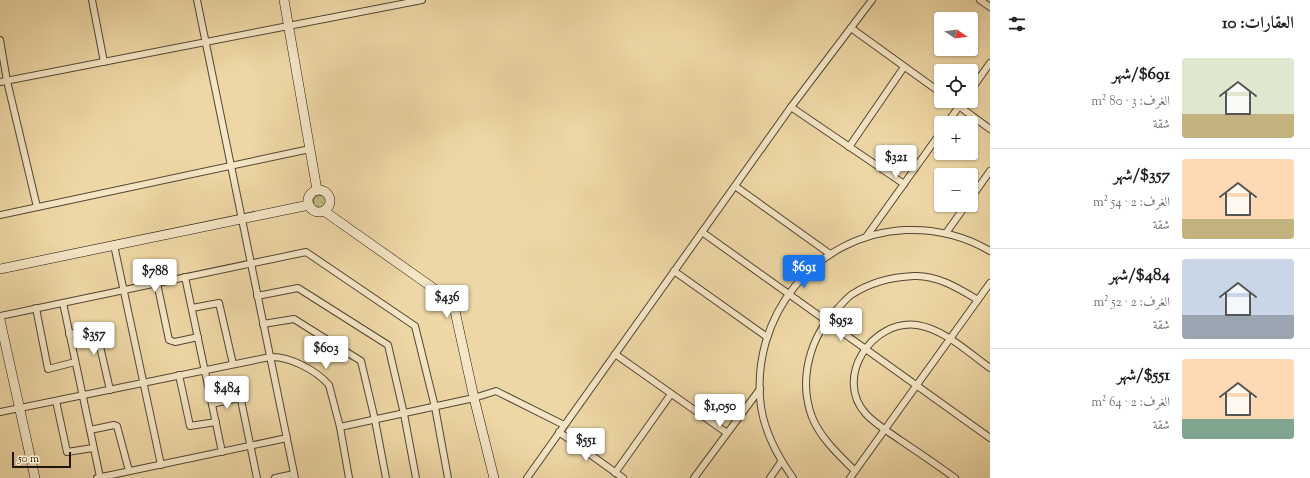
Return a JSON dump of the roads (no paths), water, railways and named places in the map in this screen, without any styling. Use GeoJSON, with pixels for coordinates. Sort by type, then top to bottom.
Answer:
{"type":"FeatureCollection","features":[{"type":"Feature","properties":{"kind":"street"},"geometry":{"type":"LineString","coordinates":[[92,0],[104,62]]}},
{"type":"Feature","properties":{"kind":"street"},"geometry":{"type":"LineString","coordinates":[[197,0],[295,476],[275,478]]}},
{"type":"Feature","properties":{"kind":"street"},"geometry":{"type":"LineString","coordinates":[[284,0],[317,190]]}},
{"type":"Feature","properties":{"kind":"street"},"geometry":{"type":"LineString","coordinates":[[0,82],[422,0]]}},
{"type":"Feature","properties":{"kind":"street"},"geometry":{"type":"LineString","coordinates":[[527,478],[791,107],[872,0]]}},
{"type":"Feature","properties":{"kind":"street"},"geometry":{"type":"LineString","coordinates":[[980,0],[990,7]]}},
{"type":"Feature","properties":{"kind":"street"},"geometry":{"type":"LineString","coordinates":[[851,28],[934,88]]}},
{"type":"Feature","properties":{"kind":"street"},"geometry":{"type":"LineString","coordinates":[[0,40],[7,81],[36,207]]}},
{"type":"Feature","properties":{"kind":"street"},"geometry":{"type":"LineString","coordinates":[[978,80],[990,63]]}},
{"type":"Feature","properties":{"kind":"street"},"geometry":{"type":"LineString","coordinates":[[850,146],[904,67]]}},
{"type":"Feature","properties":{"kind":"street"},"geometry":{"type":"LineString","coordinates":[[791,107],[904,184]]}},
{"type":"Feature","properties":{"kind":"street"},"geometry":{"type":"LineString","coordinates":[[966,108],[990,128]]}},
{"type":"Feature","properties":{"kind":"street"},"geometry":{"type":"LineString","coordinates":[[866,237],[934,142]]}},
{"type":"Feature","properties":{"kind":"street"},"geometry":{"type":"LineString","coordinates":[[0,215],[310,149]]}},
{"type":"Feature","properties":{"kind":"street"},"geometry":{"type":"LineString","coordinates":[[978,188],[990,171]]}},
{"type":"Feature","properties":{"kind":"street"},"geometry":{"type":"LineString","coordinates":[[735,186],[830,254]]}},
{"type":"Feature","properties":{"kind":"street"},"geometry":{"type":"LineString","coordinates":[[308,205],[311,194],[317,190],[325,191],[330,197],[330,206],[324,212]]}},
{"type":"Feature","properties":{"kind":"street"},"geometry":{"type":"LineString","coordinates":[[0,269],[308,205],[317,212],[324,212],[453,302],[474,398],[494,478]]}},
{"type":"Feature","properties":{"kind":"street"},"geometry":{"type":"LineString","coordinates":[[946,233],[961,212]]}},
{"type":"Feature","properties":{"kind":"street"},"geometry":{"type":"LineString","coordinates":[[794,478],[781,462],[766,427],[761,408],[760,389],[762,355],[767,337],[780,306],[788,294],[807,272],[830,254],[866,237],[899,230],[919,229],[946,233],[978,244],[990,251]]}},
{"type":"Feature","properties":{"kind":"street"},"geometry":{"type":"LineString","coordinates":[[702,232],[990,438]]}},
{"type":"Feature","properties":{"kind":"street"},"geometry":{"type":"LineString","coordinates":[[114,245],[161,465]]}},
{"type":"Feature","properties":{"kind":"street"},"geometry":{"type":"LineString","coordinates":[[0,316],[306,252],[413,323],[417,329],[435,407],[448,478]]}},
{"type":"Feature","properties":{"kind":"street"},"geometry":{"type":"LineString","coordinates":[[674,271],[767,337]]}},
{"type":"Feature","properties":{"kind":"street"},"geometry":{"type":"LineString","coordinates":[[855,471],[828,444],[818,429],[812,416],[808,399],[806,383],[811,350],[826,320],[850,296],[880,280],[914,276],[948,283],[978,300]]}},
{"type":"Feature","properties":{"kind":"street"},"geometry":{"type":"LineString","coordinates":[[185,277],[222,452]]}},
{"type":"Feature","properties":{"kind":"street"},"geometry":{"type":"LineString","coordinates":[[157,283],[169,340],[175,342],[198,337]]}},
{"type":"Feature","properties":{"kind":"street"},"geometry":{"type":"LineString","coordinates":[[850,478],[990,283]]}},
{"type":"Feature","properties":{"kind":"street"},"geometry":{"type":"LineString","coordinates":[[257,296],[298,288],[386,344],[404,414],[416,478]]}},
{"type":"Feature","properties":{"kind":"street"},"geometry":{"type":"LineString","coordinates":[[62,302],[90,430],[98,478],[117,476],[129,471],[287,438]]}},
{"type":"Feature","properties":{"kind":"street"},"geometry":{"type":"LineString","coordinates":[[192,308],[219,303],[233,364]]}},
{"type":"Feature","properties":{"kind":"street"},"geometry":{"type":"LineString","coordinates":[[36,308],[48,369],[75,362]]}},
{"type":"Feature","properties":{"kind":"street"},"geometry":{"type":"LineString","coordinates":[[263,324],[294,319],[359,359],[362,363],[375,420],[386,478]]}},
{"type":"Feature","properties":{"kind":"street"},"geometry":{"type":"LineString","coordinates":[[0,320],[35,478]]}},
{"type":"Feature","properties":{"kind":"street"},"geometry":{"type":"LineString","coordinates":[[955,478],[866,414],[854,392],[855,369],[865,348],[874,338],[882,332],[894,327],[905,325],[917,325],[950,339],[990,368]]}},
{"type":"Feature","properties":{"kind":"street"},"geometry":{"type":"LineString","coordinates":[[69,334],[96,329],[110,390]]}},
{"type":"Feature","properties":{"kind":"street"},"geometry":{"type":"LineString","coordinates":[[615,354],[727,433]]}},
{"type":"Feature","properties":{"kind":"street"},"geometry":{"type":"LineString","coordinates":[[0,412],[233,364],[270,357],[281,358],[303,366],[326,381],[332,391],[340,427],[348,478]]}},
{"type":"Feature","properties":{"kind":"street"},"geometry":{"type":"LineString","coordinates":[[179,376],[190,426],[216,422]]}},
{"type":"Feature","properties":{"kind":"street"},"geometry":{"type":"LineString","coordinates":[[694,478],[760,389]]}},
{"type":"Feature","properties":{"kind":"street"},"geometry":{"type":"LineString","coordinates":[[340,427],[474,398],[496,391],[564,425]]}},
{"type":"Feature","properties":{"kind":"street"},"geometry":{"type":"LineString","coordinates":[[615,473],[672,394]]}},
{"type":"Feature","properties":{"kind":"street"},"geometry":{"type":"LineString","coordinates":[[212,404],[240,398],[257,478]]}},
{"type":"Feature","properties":{"kind":"street"},"geometry":{"type":"LineString","coordinates":[[56,401],[67,452],[69,453],[93,448]]}},
{"type":"Feature","properties":{"kind":"street"},"geometry":{"type":"LineString","coordinates":[[90,430],[114,425],[118,426],[129,471]]}},
{"type":"Feature","properties":{"kind":"street"},"geometry":{"type":"LineString","coordinates":[[559,432],[623,478]]}},
{"type":"Feature","properties":{"kind":"street"},"geometry":{"type":"LineString","coordinates":[[770,478],[781,462]]}}]}
